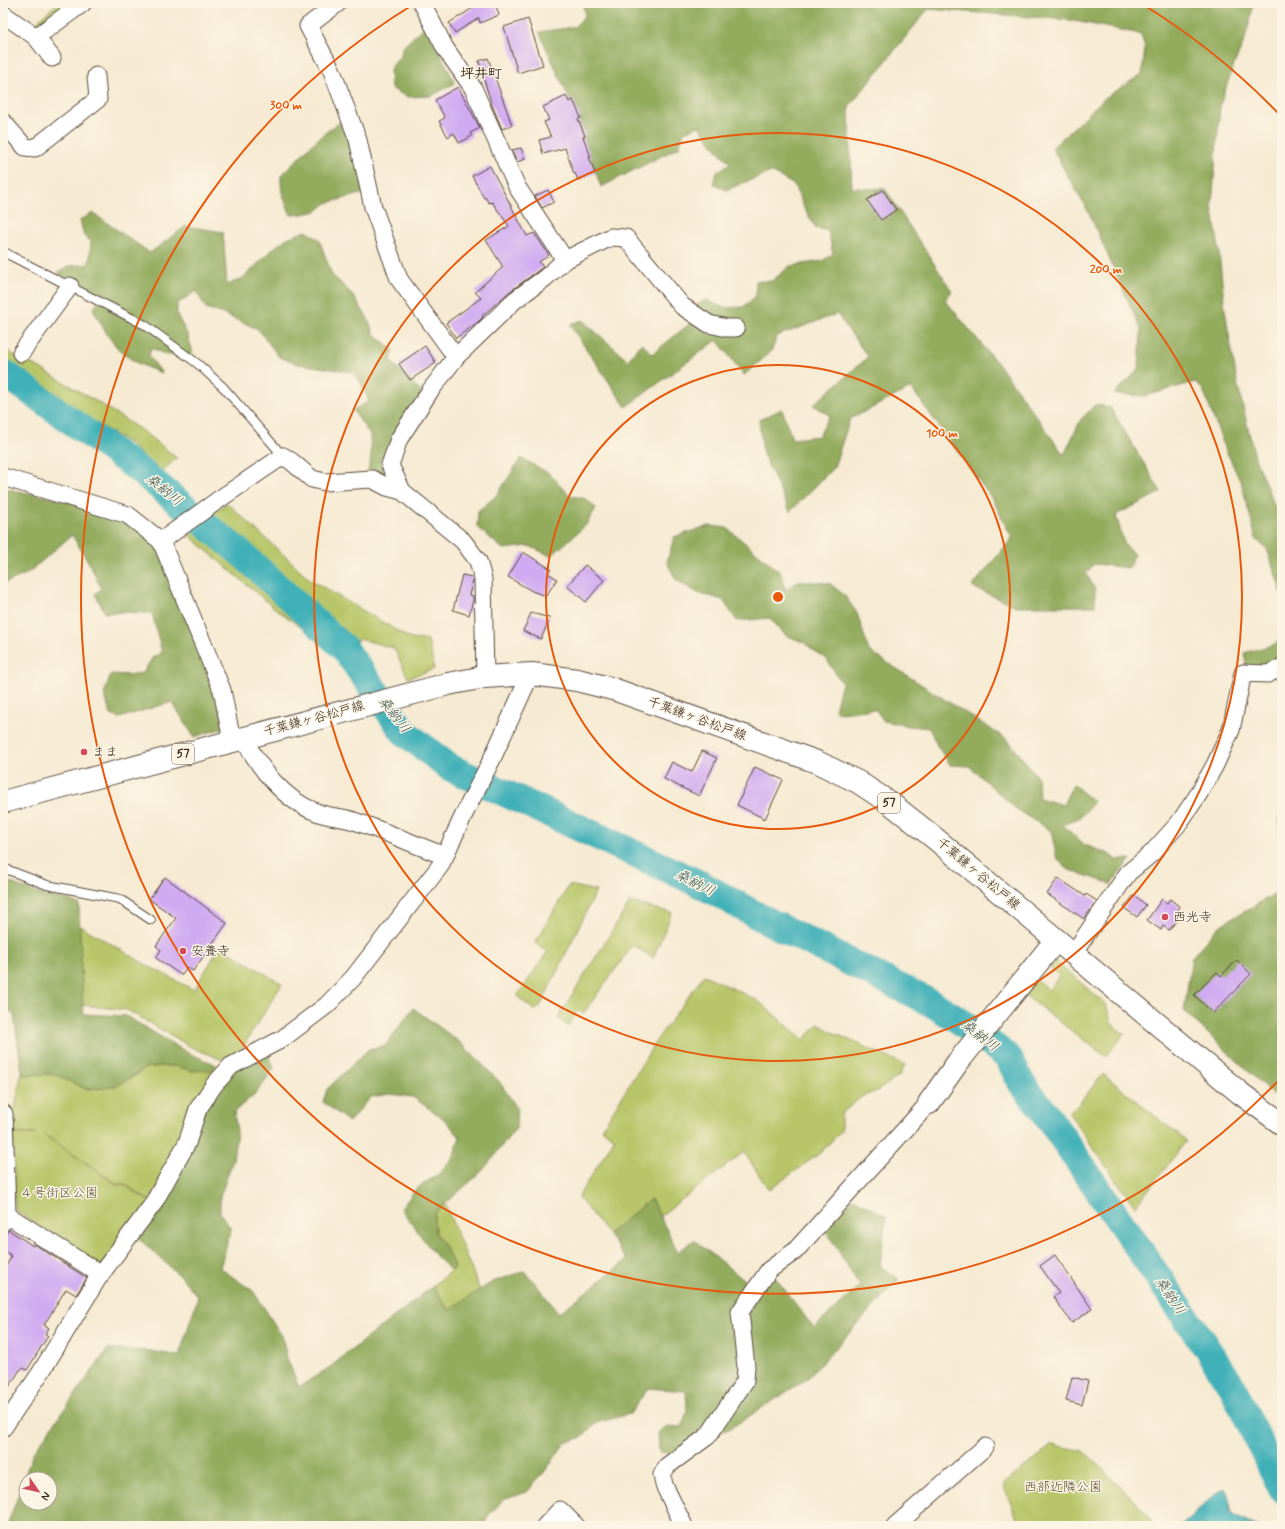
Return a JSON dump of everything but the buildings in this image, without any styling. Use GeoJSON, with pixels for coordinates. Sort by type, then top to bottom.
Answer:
{"type":"FeatureCollection","features":[{"type":"Feature","properties":{"kind":"main road","name":"千葉鎌ヶ谷松戸線"},"geometry":{"type":"LineString","coordinates":[[3,802],[409,694],[485,677],[532,674],[577,680],[613,689],[817,762],[858,782],[890,803],[932,836],[1240,1093],[1282,1124]]}},
{"type":"Feature","properties":{"kind":"main road"},"geometry":{"type":"LineString","coordinates":[[929,1103],[958,1062],[1056,940]]}},
{"type":"Feature","properties":{"kind":"street"},"geometry":{"type":"LineString","coordinates":[[36,37],[83,3]]}},
{"type":"Feature","properties":{"kind":"street"},"geometry":{"type":"LineString","coordinates":[[338,3],[308,26],[332,71],[358,140],[373,207],[399,279],[456,357]]}},
{"type":"Feature","properties":{"kind":"street"},"geometry":{"type":"LineString","coordinates":[[422,3],[445,48],[473,88],[517,187],[565,260]]}},
{"type":"Feature","properties":{"kind":"street"},"geometry":{"type":"LineString","coordinates":[[3,14],[36,37],[52,58]]}},
{"type":"Feature","properties":{"kind":"street"},"geometry":{"type":"LineString","coordinates":[[3,122],[25,147],[36,148],[98,98],[96,76]]}},
{"type":"Feature","properties":{"kind":"street"},"geometry":{"type":"LineString","coordinates":[[402,491],[390,465],[399,440],[430,391],[456,357],[515,300],[545,278],[565,260],[611,237],[626,238],[682,306],[708,324],[727,328],[736,328]]}},
{"type":"Feature","properties":{"kind":"street"},"geometry":{"type":"LineString","coordinates":[[21,353],[70,286]]}},
{"type":"Feature","properties":{"kind":"street"},"geometry":{"type":"LineString","coordinates":[[161,541],[283,456],[312,479],[325,482],[372,479],[387,487],[402,491],[463,541],[478,561],[483,579],[485,677]]}},
{"type":"Feature","properties":{"kind":"street"},"geometry":{"type":"LineString","coordinates":[[3,477],[128,515],[161,541],[222,690],[238,739],[276,785],[300,804],[316,812],[354,821],[445,856]]}},
{"type":"Feature","properties":{"kind":"street"},"geometry":{"type":"LineString","coordinates":[[1073,954],[1128,873],[1151,854],[1179,823],[1198,795],[1215,765],[1231,730],[1243,673],[1268,674],[1282,667]]}},
{"type":"Feature","properties":{"kind":"street"},"geometry":{"type":"LineString","coordinates":[[3,1428],[41,1372],[98,1278],[153,1204],[187,1143],[198,1109],[214,1085],[231,1066],[282,1039],[327,1005],[353,978],[440,866],[532,674]]}},
{"type":"Feature","properties":{"kind":"street"},"geometry":{"type":"LineString","coordinates":[[684,1526],[664,1485],[662,1475],[667,1466],[708,1436],[745,1381],[746,1367],[740,1312],[769,1270],[795,1251],[929,1103]]}},
{"type":"Feature","properties":{"kind":"street"},"geometry":{"type":"LineString","coordinates":[[3,1113],[5,1218],[91,1268],[96,1273],[98,1278]]}},
{"type":"Feature","properties":{"kind":"street"},"geometry":{"type":"LineString","coordinates":[[895,1526],[985,1447]]}},
{"type":"Feature","properties":{"kind":"street"},"geometry":{"type":"LineString","coordinates":[[545,1526],[560,1510],[576,1526]]}},
{"type":"Feature","properties":{"kind":"lane"},"geometry":{"type":"LineString","coordinates":[[3,251],[145,325],[198,364],[224,388],[283,456]]}},
{"type":"Feature","properties":{"kind":"lane"},"geometry":{"type":"LineString","coordinates":[[3,868],[48,885],[120,899],[151,920]]}},
{"type":"Feature","properties":{"kind":"green space"},"geometry":{"type":"Polygon","coordinates":[[[58,3],[73,3],[41,26],[37,21],[58,3]]]}},
{"type":"Feature","properties":{"kind":"green space"},"geometry":{"type":"Polygon","coordinates":[[[583,3],[1252,3],[1252,13],[1244,42],[1233,67],[1220,105],[1212,205],[1218,243],[1225,310],[1237,382],[1256,461],[1282,524],[1282,594],[1267,549],[1256,539],[1242,485],[1225,448],[1203,390],[1195,382],[1145,396],[1114,394],[1139,369],[1141,330],[1089,213],[1052,148],[1105,98],[1142,74],[1145,48],[1141,34],[1070,20],[928,9],[849,107],[852,188],[885,189],[952,291],[945,300],[1002,369],[1064,455],[1081,419],[1095,405],[1110,407],[1161,492],[1116,515],[1124,543],[1134,555],[1129,568],[1094,564],[1086,573],[1095,590],[1095,606],[1016,606],[972,587],[1012,538],[993,500],[911,388],[850,419],[834,467],[790,512],[763,454],[759,420],[782,409],[792,439],[819,436],[830,415],[813,405],[868,357],[837,314],[777,336],[771,352],[744,375],[717,340],[626,407],[570,325],[582,320],[628,360],[642,343],[652,354],[693,321],[688,309],[706,300],[724,308],[743,307],[756,296],[756,281],[772,281],[790,266],[822,261],[833,254],[828,231],[816,228],[805,210],[794,185],[771,172],[726,190],[713,183],[717,172],[730,163],[718,151],[699,126],[684,132],[679,147],[601,187],[569,98],[539,32],[574,27],[585,16],[583,3]]]}},
{"type":"Feature","properties":{"kind":"green space"},"geometry":{"type":"Polygon","coordinates":[[[426,25],[455,83],[431,96],[407,97],[391,88],[390,69],[401,55],[402,48],[426,25]]]}},
{"type":"Feature","properties":{"kind":"green space"},"geometry":{"type":"Polygon","coordinates":[[[346,119],[368,192],[327,203],[317,211],[291,215],[283,196],[281,176],[320,137],[346,119]]]}},
{"type":"Feature","properties":{"kind":"green space"},"geometry":{"type":"Polygon","coordinates":[[[93,213],[150,253],[186,226],[223,232],[227,285],[243,278],[274,248],[287,238],[306,231],[319,239],[332,275],[351,293],[367,317],[374,334],[393,350],[391,361],[422,393],[380,461],[386,479],[367,473],[371,459],[370,435],[353,410],[369,401],[360,381],[352,372],[298,364],[279,357],[258,329],[206,308],[196,291],[177,304],[177,315],[187,334],[192,349],[192,355],[167,355],[151,348],[149,356],[162,373],[148,368],[127,357],[106,333],[93,309],[105,293],[86,291],[58,272],[69,266],[89,264],[91,241],[84,236],[80,220],[93,213]]]}},
{"type":"Feature","properties":{"kind":"green space"},"geometry":{"type":"Polygon","coordinates":[[[3,347],[15,356],[38,367],[99,403],[141,430],[177,458],[160,473],[130,444],[30,382],[3,368],[3,347]]]}},
{"type":"Feature","properties":{"kind":"green space"},"geometry":{"type":"Polygon","coordinates":[[[521,458],[550,474],[569,495],[586,499],[596,508],[586,525],[551,556],[529,546],[503,549],[477,527],[478,511],[497,495],[521,458]]]}},
{"type":"Feature","properties":{"kind":"green space"},"geometry":{"type":"Polygon","coordinates":[[[3,488],[67,501],[125,518],[156,543],[219,692],[223,728],[194,737],[172,702],[119,718],[111,715],[104,694],[111,674],[128,675],[143,673],[153,657],[162,653],[152,613],[105,613],[95,594],[101,589],[91,566],[72,535],[28,573],[3,584],[3,488]]]}},
{"type":"Feature","properties":{"kind":"green space"},"geometry":{"type":"Polygon","coordinates":[[[227,503],[311,580],[411,639],[428,640],[434,669],[408,678],[394,648],[360,639],[344,648],[331,649],[273,607],[184,531],[227,503]]]}},
{"type":"Feature","properties":{"kind":"green space"},"geometry":{"type":"Polygon","coordinates":[[[709,526],[727,528],[781,573],[786,590],[798,581],[829,583],[844,595],[857,613],[869,651],[1008,740],[1038,778],[1039,798],[1063,805],[1073,784],[1094,802],[1081,817],[1063,825],[1085,845],[1109,854],[1116,860],[1131,859],[1111,884],[1069,870],[1057,859],[1051,831],[1015,808],[969,766],[950,765],[938,747],[929,728],[884,721],[875,709],[840,713],[835,710],[842,683],[827,660],[803,642],[785,635],[770,618],[737,621],[723,600],[698,593],[676,580],[667,562],[674,537],[709,526]]]}},
{"type":"Feature","properties":{"kind":"green space"},"geometry":{"type":"Polygon","coordinates":[[[1282,635],[1282,663],[1265,670],[1247,669],[1244,653],[1276,644],[1282,635]]]}},
{"type":"Feature","properties":{"kind":"green space"},"geometry":{"type":"Polygon","coordinates":[[[1282,807],[1282,1103],[1184,1011],[1192,957],[1218,927],[1281,890],[1279,817],[1282,807]]]}},
{"type":"Feature","properties":{"kind":"green space"},"geometry":{"type":"Polygon","coordinates":[[[3,880],[40,894],[79,904],[83,1014],[126,1016],[190,1054],[212,1063],[214,1066],[213,1070],[193,1071],[175,1066],[145,1068],[115,1087],[86,1089],[54,1074],[21,1075],[22,1072],[14,1015],[4,1006],[3,1000],[3,880]]]}},
{"type":"Feature","properties":{"kind":"green space"},"geometry":{"type":"Polygon","coordinates":[[[569,885],[596,891],[541,1005],[535,1011],[517,996],[548,951],[535,943],[569,885]]]}},
{"type":"Feature","properties":{"kind":"green space"},"geometry":{"type":"Polygon","coordinates":[[[630,902],[672,913],[653,958],[633,945],[583,1014],[578,1010],[568,1026],[558,1018],[630,902]]]}},
{"type":"Feature","properties":{"kind":"green space"},"geometry":{"type":"Polygon","coordinates":[[[79,925],[143,963],[194,990],[220,946],[282,984],[238,1055],[220,1059],[193,1048],[127,1010],[82,1005],[79,925]]]}},
{"type":"Feature","properties":{"kind":"green space"},"geometry":{"type":"Polygon","coordinates":[[[1050,957],[1106,1004],[1111,1023],[1124,1034],[1106,1057],[1022,993],[1032,977],[1049,990],[1059,976],[1045,963],[1050,957]]]}},
{"type":"Feature","properties":{"kind":"green space"},"geometry":{"type":"Polygon","coordinates":[[[704,975],[757,1000],[804,1040],[818,1024],[834,1033],[905,1065],[899,1076],[877,1091],[861,1097],[841,1114],[841,1131],[820,1153],[769,1190],[744,1152],[660,1216],[651,1199],[608,1234],[578,1197],[615,1138],[602,1129],[658,1038],[704,975]]]}},
{"type":"Feature","properties":{"kind":"green space"},"geometry":{"type":"Polygon","coordinates":[[[413,1008],[461,1043],[499,1081],[517,1108],[516,1128],[483,1170],[434,1214],[435,1232],[455,1267],[450,1270],[434,1254],[401,1209],[416,1189],[440,1173],[454,1155],[460,1137],[444,1119],[413,1097],[389,1094],[371,1097],[349,1122],[323,1102],[327,1089],[369,1049],[385,1046],[413,1008]]]}},
{"type":"Feature","properties":{"kind":"green space"},"geometry":{"type":"Polygon","coordinates":[[[269,1056],[274,1068],[257,1092],[234,1112],[237,1131],[233,1160],[220,1197],[220,1213],[231,1229],[220,1268],[253,1291],[259,1300],[282,1336],[287,1358],[299,1387],[330,1367],[433,1286],[449,1310],[492,1282],[525,1271],[559,1313],[627,1260],[608,1234],[651,1199],[678,1252],[694,1240],[753,1287],[734,1314],[743,1369],[705,1432],[675,1454],[659,1452],[658,1433],[667,1426],[682,1427],[687,1411],[686,1391],[648,1388],[630,1414],[596,1423],[583,1437],[565,1443],[542,1475],[527,1492],[503,1500],[488,1516],[483,1526],[7,1526],[18,1495],[18,1511],[58,1511],[58,1471],[27,1471],[33,1453],[108,1349],[151,1351],[179,1356],[198,1297],[182,1278],[136,1236],[202,1111],[231,1071],[256,1058],[269,1056]]]}},
{"type":"Feature","properties":{"kind":"green space","name":"４号街区公園"},"geometry":{"type":"Polygon","coordinates":[[[212,1063],[221,1067],[150,1201],[123,1183],[119,1185],[123,1184],[150,1202],[103,1267],[18,1213],[15,1209],[13,1134],[36,1134],[13,1133],[14,1113],[21,1075],[54,1074],[86,1089],[115,1087],[138,1074],[145,1068],[175,1066],[193,1071],[214,1066],[212,1063]],[[43,1134],[117,1185],[118,1185],[43,1134]]]}},
{"type":"Feature","properties":{"kind":"green space"},"geometry":{"type":"Polygon","coordinates":[[[1103,1074],[1186,1141],[1135,1207],[1068,1112],[1077,1106],[1103,1074]]]}},
{"type":"Feature","properties":{"kind":"green space"},"geometry":{"type":"Polygon","coordinates":[[[853,1198],[886,1216],[880,1266],[899,1279],[808,1378],[731,1428],[711,1437],[737,1400],[744,1313],[771,1272],[814,1328],[860,1286],[825,1229],[853,1198]]]}},
{"type":"Feature","properties":{"kind":"green space"},"geometry":{"type":"Polygon","coordinates":[[[445,1204],[480,1290],[449,1310],[433,1286],[455,1267],[435,1232],[434,1214],[445,1204]]]}},
{"type":"Feature","properties":{"kind":"green space","name":"西部近隣公園"},"geometry":{"type":"Polygon","coordinates":[[[1052,1445],[1084,1451],[1148,1514],[1154,1526],[1020,1526],[1003,1485],[1052,1445]]]}},
{"type":"Feature","properties":{"kind":"water"},"geometry":{"type":"Polygon","coordinates":[[[1225,1488],[1228,1494],[1232,1513],[1256,1526],[1180,1526],[1220,1490],[1225,1488]]]}},
{"type":"Feature","properties":{"kind":"waterway","name":"桑納川"},"geometry":{"type":"LineString","coordinates":[[3,372],[139,470],[243,555],[344,648],[404,732],[449,767],[704,886],[758,916],[933,1004],[956,1018],[1008,1057],[1022,1084],[1044,1111],[1233,1388],[1282,1489]]}},
{"type":"Feature","properties":{"kind":"place","name":"まま"},"geometry":{"type":"Point","coordinates":[84,752]}},
{"type":"Feature","properties":{"kind":"place","name":"西光寺"},"geometry":{"type":"Point","coordinates":[1165,917]}},
{"type":"Feature","properties":{"kind":"place","name":"安養寺"},"geometry":{"type":"Point","coordinates":[183,951]}},
{"type":"Feature","properties":{"kind":"district","name":"坪井町"},"geometry":{"type":"Point","coordinates":[481,74]}}]}
